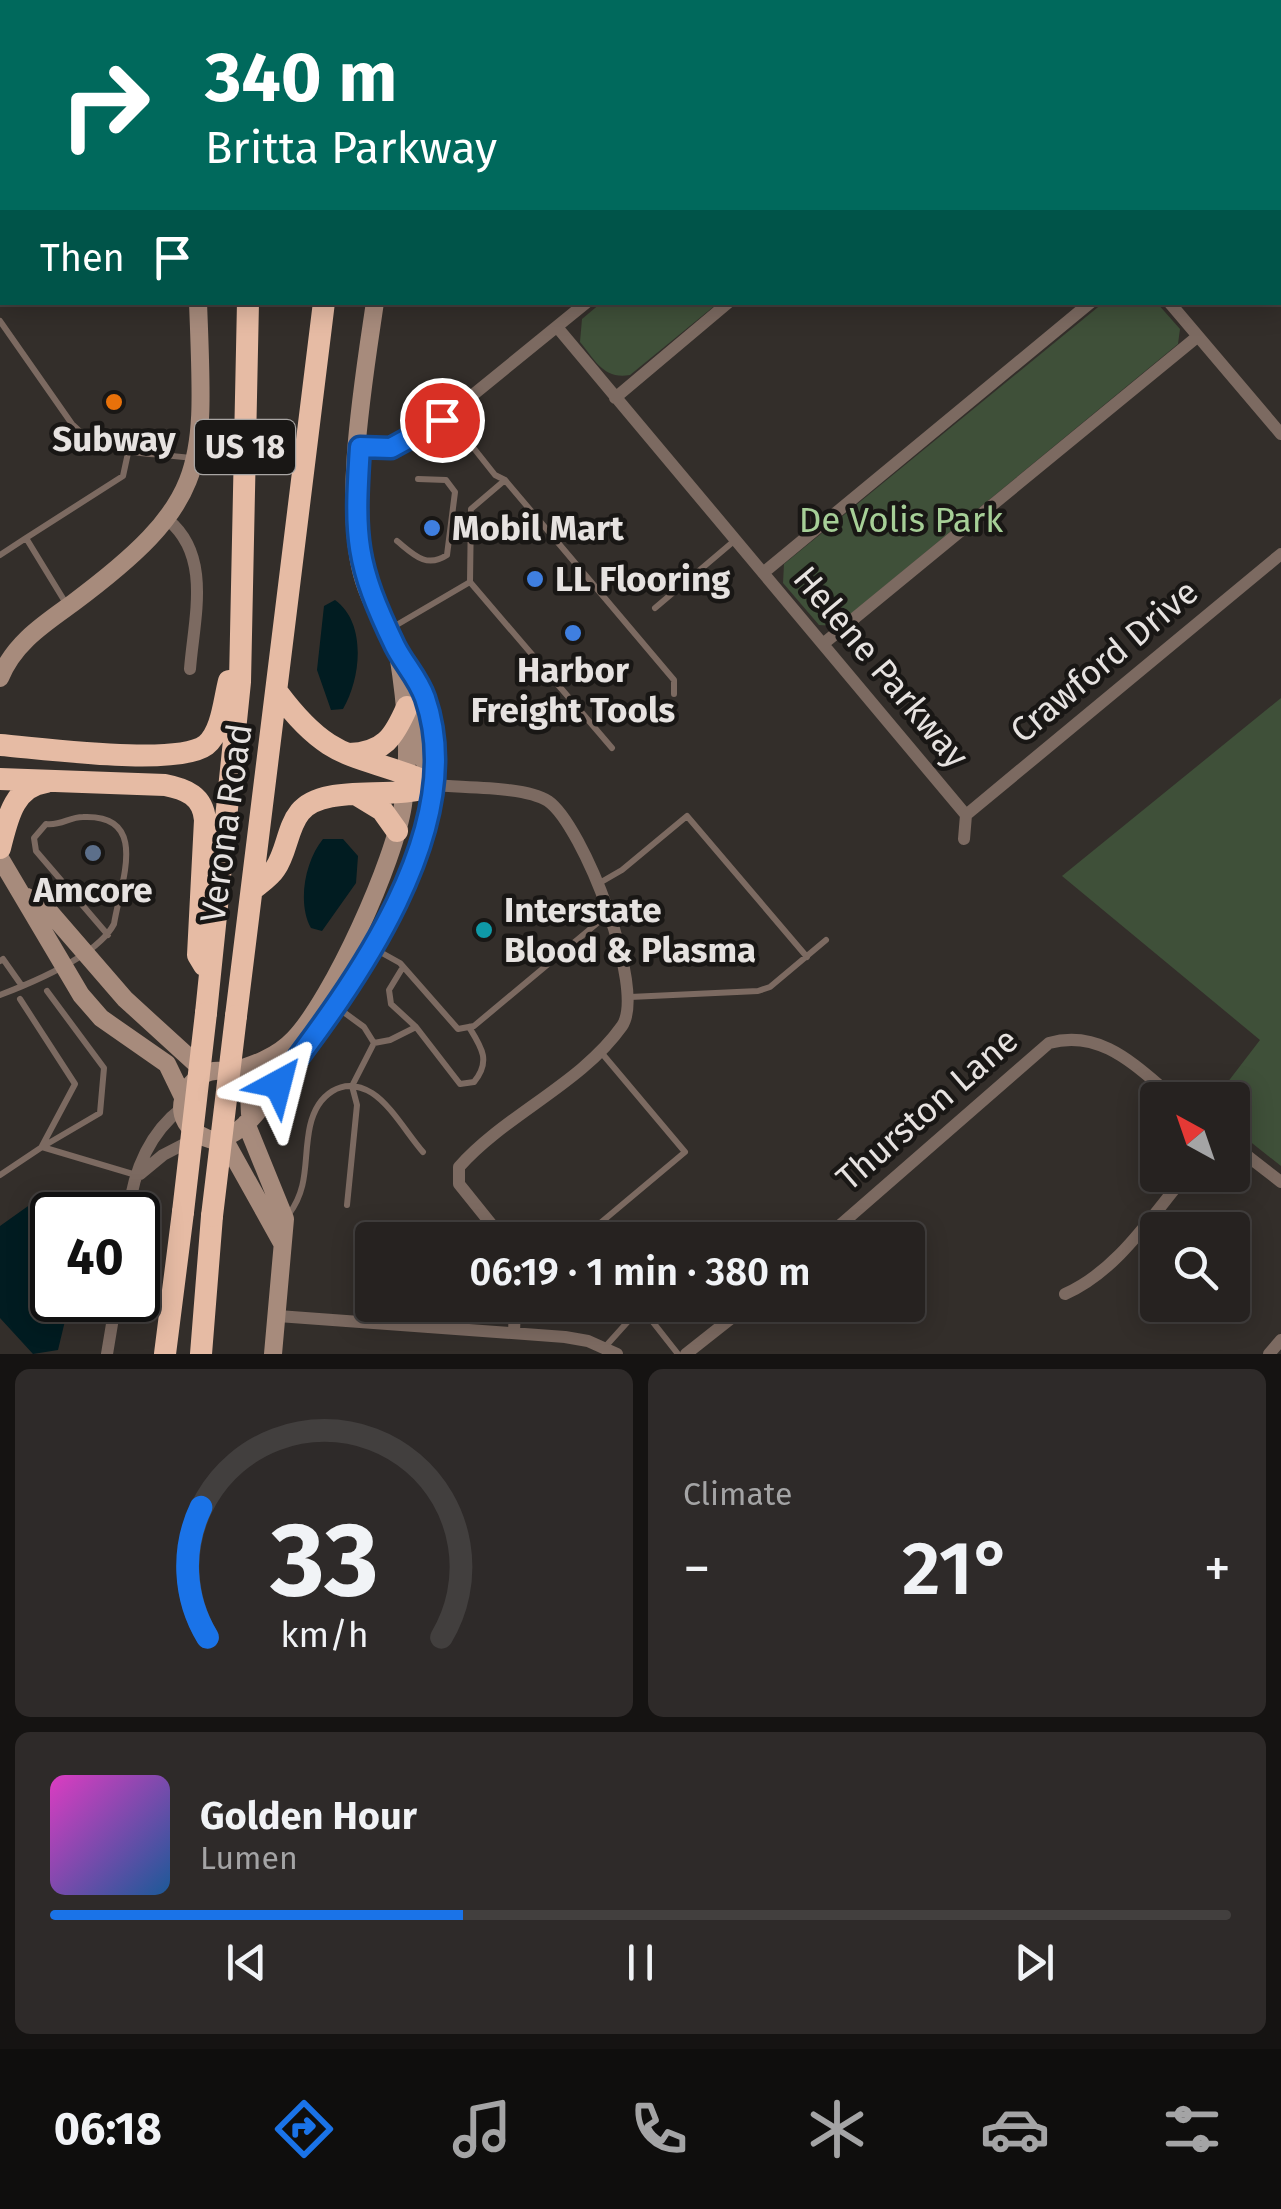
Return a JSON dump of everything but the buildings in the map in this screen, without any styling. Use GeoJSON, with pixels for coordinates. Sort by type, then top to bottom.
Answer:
{"type":"FeatureCollection","features":[{"type":"Feature","properties":{"kind":"highway","name":"Verona Road"},"geometry":{"type":"LineString","coordinates":[[165,1354],[210,976],[243,630],[248,305]]}},
{"type":"Feature","properties":{"kind":"highway","name":"Verona Road"},"geometry":{"type":"LineString","coordinates":[[201,1354],[212,1216],[317,389],[324,305]]}},
{"type":"Feature","properties":{"kind":"highway","name":"US 18"},"geometry":{"type":"LineString","coordinates":[[317,389],[337,305]]}},
{"type":"Feature","properties":{"kind":"highway"},"geometry":{"type":"LineString","coordinates":[[0,745],[112,754],[180,754],[205,746],[215,736],[243,630]]}},
{"type":"Feature","properties":{"kind":"highway"},"geometry":{"type":"LineString","coordinates":[[278,693],[303,726],[341,753],[405,784]]}},
{"type":"Feature","properties":{"kind":"highway"},"geometry":{"type":"LineString","coordinates":[[341,753],[376,751],[388,743],[405,696]]}},
{"type":"Feature","properties":{"kind":"highway"},"geometry":{"type":"LineString","coordinates":[[0,779],[171,786],[200,802],[205,826],[198,955],[210,976]]}},
{"type":"Feature","properties":{"kind":"highway"},"geometry":{"type":"LineString","coordinates":[[0,848],[12,806],[24,791],[36,784],[60,781]]}},
{"type":"Feature","properties":{"kind":"highway"},"geometry":{"type":"LineString","coordinates":[[252,890],[276,869],[301,810],[317,798],[358,796],[405,784],[434,785]]}},
{"type":"Feature","properties":{"kind":"highway"},"geometry":{"type":"LineString","coordinates":[[358,796],[382,810],[397,831]]}},
{"type":"Feature","properties":{"kind":"street"},"geometry":{"type":"LineString","coordinates":[[0,678],[20,644],[119,568],[168,520],[196,459],[202,415],[198,305]]}},
{"type":"Feature","properties":{"kind":"street"},"geometry":{"type":"LineString","coordinates":[[0,858],[27,897],[63,964],[101,1018],[166,1064],[192,1129],[201,1136],[224,1139],[248,1119],[337,1007],[372,947],[413,862],[434,785],[436,750],[431,718],[417,679],[398,652],[365,582],[355,536],[375,305]]}},
{"type":"Feature","properties":{"kind":"street"},"geometry":{"type":"LineString","coordinates":[[360,447],[391,448],[426,432],[583,305]]}},
{"type":"Feature","properties":{"kind":"street"},"geometry":{"type":"LineString","coordinates":[[615,398],[725,305]]}},
{"type":"Feature","properties":{"kind":"street"},"geometry":{"type":"LineString","coordinates":[[763,573],[1087,305]]}},
{"type":"Feature","properties":{"kind":"street"},"geometry":{"type":"LineString","coordinates":[[1171,305],[1281,434]]}},
{"type":"Feature","properties":{"kind":"street","name":"Helene Parkway"},"geometry":{"type":"LineString","coordinates":[[557,327],[966,815]]}},
{"type":"Feature","properties":{"kind":"street"},"geometry":{"type":"LineString","coordinates":[[823,644],[1197,337]]}},
{"type":"Feature","properties":{"kind":"street"},"geometry":{"type":"LineString","coordinates":[[168,520],[185,535],[196,562],[190,669]]}},
{"type":"Feature","properties":{"kind":"street","name":"Crawford Drive"},"geometry":{"type":"LineString","coordinates":[[966,815],[1281,554]]}},
{"type":"Feature","properties":{"kind":"street"},"geometry":{"type":"LineString","coordinates":[[27,897],[44,907],[125,999],[206,1072],[228,1073],[264,1062],[294,1039],[314,1012],[370,900],[397,831],[405,784],[405,696],[398,652]]}},
{"type":"Feature","properties":{"kind":"street"},"geometry":{"type":"LineString","coordinates":[[405,696],[417,715],[423,758],[434,785]]}},
{"type":"Feature","properties":{"kind":"street"},"geometry":{"type":"LineString","coordinates":[[434,785],[547,801],[566,820],[596,885],[628,978],[630,997],[623,1025],[600,1050],[460,1167],[458,1184],[489,1222]]}},
{"type":"Feature","properties":{"kind":"street"},"geometry":{"type":"LineString","coordinates":[[964,839],[966,815]]}},
{"type":"Feature","properties":{"kind":"street","name":"Thurston Lane"},"geometry":{"type":"LineString","coordinates":[[843,1222],[1049,1043],[1078,1039],[1109,1047],[1154,1082]]}},
{"type":"Feature","properties":{"kind":"street"},"geometry":{"type":"LineString","coordinates":[[134,1192],[145,1150],[160,1124],[183,1102],[188,1086],[206,1072]]}},
{"type":"Feature","properties":{"kind":"street"},"geometry":{"type":"LineString","coordinates":[[228,1073],[244,1084],[248,1119],[285,1219],[273,1354]]}},
{"type":"Feature","properties":{"kind":"street"},"geometry":{"type":"LineString","coordinates":[[138,1176],[163,1155],[201,1136]]}},
{"type":"Feature","properties":{"kind":"street"},"geometry":{"type":"LineString","coordinates":[[224,1139],[284,1246]]}},
{"type":"Feature","properties":{"kind":"street"},"geometry":{"type":"LineString","coordinates":[[1250,1158],[1281,1182]]}},
{"type":"Feature","properties":{"kind":"street"},"geometry":{"type":"LineString","coordinates":[[1065,1294],[1086,1284],[1114,1260],[1172,1192]]}},
{"type":"Feature","properties":{"kind":"street"},"geometry":{"type":"LineString","coordinates":[[278,1316],[565,1337],[612,1350]]}},
{"type":"Feature","properties":{"kind":"street"},"geometry":{"type":"LineString","coordinates":[[107,1354],[112,1322]]}},
{"type":"Feature","properties":{"kind":"street"},"geometry":{"type":"LineString","coordinates":[[514,1322],[514,1333]]}},
{"type":"Feature","properties":{"kind":"street"},"geometry":{"type":"LineString","coordinates":[[682,1354],[725,1322]]}},
{"type":"Feature","properties":{"kind":"street"},"geometry":{"type":"LineString","coordinates":[[1270,1354],[1281,1340]]}},
{"type":"Feature","properties":{"kind":"lane"},"geometry":{"type":"LineString","coordinates":[[0,321],[80,433],[95,444],[128,453],[196,459]]}},
{"type":"Feature","properties":{"kind":"lane"},"geometry":{"type":"LineString","coordinates":[[472,446],[674,680],[674,694]]}},
{"type":"Feature","properties":{"kind":"lane"},"geometry":{"type":"LineString","coordinates":[[0,556],[123,476],[128,453]]}},
{"type":"Feature","properties":{"kind":"lane"},"geometry":{"type":"LineString","coordinates":[[396,541],[422,560],[438,561],[446,555],[456,492],[446,480],[418,479]]}},
{"type":"Feature","properties":{"kind":"lane"},"geometry":{"type":"LineString","coordinates":[[505,480],[471,509],[470,582],[612,748]]}},
{"type":"Feature","properties":{"kind":"lane"},"geometry":{"type":"LineString","coordinates":[[26,538],[68,606]]}},
{"type":"Feature","properties":{"kind":"lane"},"geometry":{"type":"LineString","coordinates":[[655,608],[736,540]]}},
{"type":"Feature","properties":{"kind":"lane"},"geometry":{"type":"LineString","coordinates":[[387,630],[470,582]]}},
{"type":"Feature","properties":{"kind":"lane"},"geometry":{"type":"LineString","coordinates":[[0,994],[85,954],[108,935],[114,924],[127,843],[123,828],[113,820],[79,816],[38,829],[36,851],[108,935]]}},
{"type":"Feature","properties":{"kind":"lane"},"geometry":{"type":"LineString","coordinates":[[596,885],[622,870],[687,816],[807,957]]}},
{"type":"Feature","properties":{"kind":"lane"},"geometry":{"type":"LineString","coordinates":[[372,947],[403,967],[458,1028],[468,1027],[608,915]]}},
{"type":"Feature","properties":{"kind":"lane"},"geometry":{"type":"LineString","coordinates":[[630,997],[758,991],[770,987],[826,940]]}},
{"type":"Feature","properties":{"kind":"lane"},"geometry":{"type":"LineString","coordinates":[[0,960],[3,958],[22,986]]}},
{"type":"Feature","properties":{"kind":"lane"},"geometry":{"type":"LineString","coordinates":[[403,967],[389,990],[391,1004],[416,1026],[460,1084],[474,1082],[484,1070],[484,1052],[468,1027]]}},
{"type":"Feature","properties":{"kind":"lane"},"geometry":{"type":"LineString","coordinates":[[0,1175],[100,1113],[104,1068],[47,991]]}},
{"type":"Feature","properties":{"kind":"lane"},"geometry":{"type":"LineString","coordinates":[[20,999],[75,1084],[42,1147]]}},
{"type":"Feature","properties":{"kind":"lane"},"geometry":{"type":"LineString","coordinates":[[337,1007],[364,1027],[374,1043]]}},
{"type":"Feature","properties":{"kind":"lane"},"geometry":{"type":"LineString","coordinates":[[374,1043],[390,1040],[416,1026]]}},
{"type":"Feature","properties":{"kind":"lane"},"geometry":{"type":"LineString","coordinates":[[347,1205],[357,1106],[352,1086],[374,1043]]}},
{"type":"Feature","properties":{"kind":"lane"},"geometry":{"type":"LineString","coordinates":[[600,1050],[685,1152],[601,1222]]}},
{"type":"Feature","properties":{"kind":"lane"},"geometry":{"type":"LineString","coordinates":[[285,1219],[305,1186],[310,1126],[319,1102],[332,1088],[352,1086],[374,1094],[422,1152]]}},
{"type":"Feature","properties":{"kind":"lane"},"geometry":{"type":"LineString","coordinates":[[42,1147],[138,1176]]}},
{"type":"Feature","properties":{"kind":"lane"},"geometry":{"type":"LineString","coordinates":[[612,1350],[641,1308],[682,1354]]}},
{"type":"Feature","properties":{"kind":"green space"},"geometry":{"type":"Polygon","coordinates":[[[598,305],[716,305],[630,375],[621,376],[607,372],[580,342],[582,319],[598,305]]]}},
{"type":"Feature","properties":{"kind":"green space","name":"De Volis Park"},"geometry":{"type":"Polygon","coordinates":[[[1101,305],[1159,305],[1180,329],[1178,344],[836,626],[819,625],[783,583],[784,564],[1101,305]]]}},
{"type":"Feature","properties":{"kind":"green space"},"geometry":{"type":"Polygon","coordinates":[[[1281,698],[1281,1166],[1250,1141],[1250,1082],[1228,1082],[1260,1040],[1062,876],[1281,698]]]}},
{"type":"Feature","properties":{"kind":"water"},"geometry":{"type":"Polygon","coordinates":[[[335,600],[352,622],[358,651],[349,696],[343,709],[331,710],[317,670],[324,606],[335,600]]]}},
{"type":"Feature","properties":{"kind":"water"},"geometry":{"type":"Polygon","coordinates":[[[323,839],[343,839],[358,856],[356,883],[322,931],[311,928],[304,895],[312,859],[323,839]]]}},
{"type":"Feature","properties":{"kind":"water"},"geometry":{"type":"Polygon","coordinates":[[[30,1205],[30,1322],[65,1322],[58,1350],[33,1354],[0,1318],[0,1226],[30,1205]]]}},
{"type":"Feature","properties":{"kind":"place","name":"Subway"},"geometry":{"type":"Point","coordinates":[114,402]}},
{"type":"Feature","properties":{"kind":"place","name":"Mobil Mart"},"geometry":{"type":"Point","coordinates":[432,528]}},
{"type":"Feature","properties":{"kind":"place","name":"LL Flooring"},"geometry":{"type":"Point","coordinates":[535,579]}},
{"type":"Feature","properties":{"kind":"place","name":"Harbor Freight Tools"},"geometry":{"type":"Point","coordinates":[573,633]}},
{"type":"Feature","properties":{"kind":"place","name":"Amcore"},"geometry":{"type":"Point","coordinates":[93,853]}},
{"type":"Feature","properties":{"kind":"place","name":"Interstate Blood & Plasma"},"geometry":{"type":"Point","coordinates":[484,930]}},
{"type":"Feature","properties":{"kind":"route"},"geometry":{"type":"LineString","coordinates":[[278,1084],[359,972],[413,862],[430,807],[436,758],[431,718],[417,679],[398,652],[365,582],[355,536],[360,447],[391,448],[442,420]]}}]}
